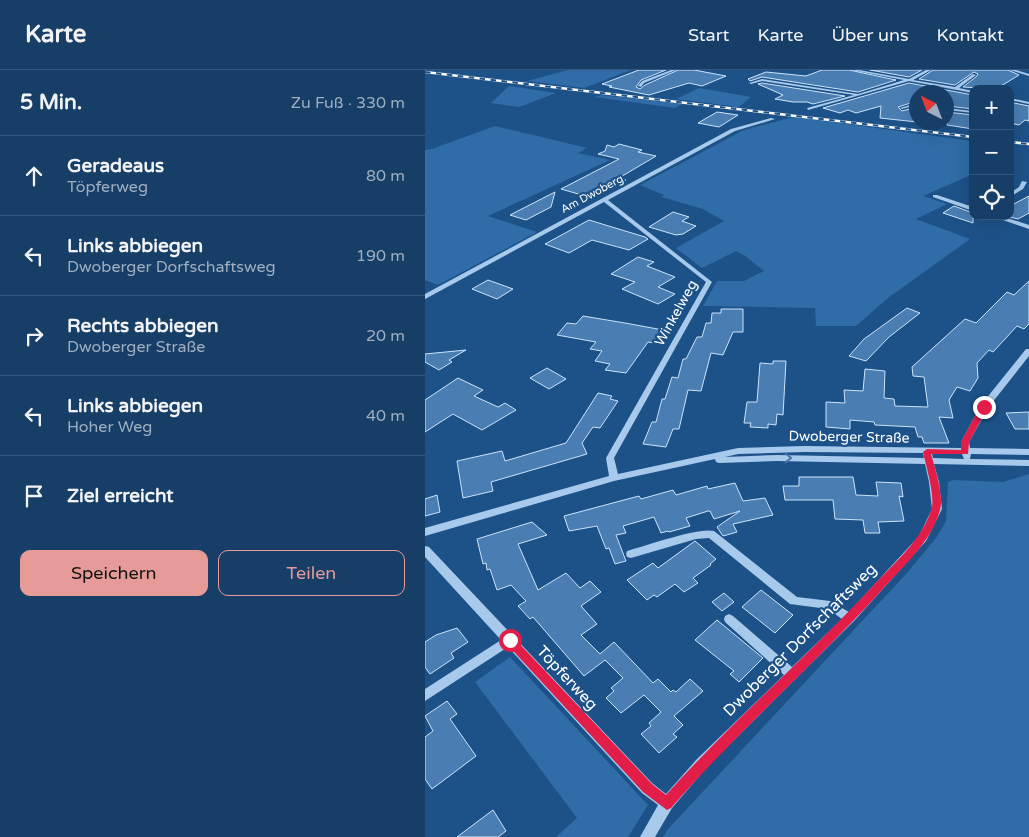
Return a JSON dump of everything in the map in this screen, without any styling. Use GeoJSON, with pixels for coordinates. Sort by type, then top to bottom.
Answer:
{"type":"FeatureCollection","features":[{"type":"Feature","properties":{"kind":"street"},"geometry":{"type":"LineString","coordinates":[[640,86],[643,82],[674,70]]}},
{"type":"Feature","properties":{"kind":"street"},"geometry":{"type":"LineString","coordinates":[[853,70],[969,91]]}},
{"type":"Feature","properties":{"kind":"street"},"geometry":{"type":"LineString","coordinates":[[808,109],[910,80],[929,70]]}},
{"type":"Feature","properties":{"kind":"street"},"geometry":{"type":"LineString","coordinates":[[1012,70],[1029,75]]}},
{"type":"Feature","properties":{"kind":"street"},"geometry":{"type":"LineString","coordinates":[[955,89],[974,75]]}},
{"type":"Feature","properties":{"kind":"street"},"geometry":{"type":"LineString","coordinates":[[751,83],[762,80],[859,95]]}},
{"type":"Feature","properties":{"kind":"street"},"geometry":{"type":"LineString","coordinates":[[954,92],[961,90]]}},
{"type":"Feature","properties":{"kind":"street"},"geometry":{"type":"LineString","coordinates":[[1014,100],[1029,103]]}},
{"type":"Feature","properties":{"kind":"street"},"geometry":{"type":"LineString","coordinates":[[902,108],[909,106]]}},
{"type":"Feature","properties":{"kind":"street"},"geometry":{"type":"LineString","coordinates":[[954,110],[969,112]]}},
{"type":"Feature","properties":{"kind":"street","name":"Am Dwoberg"},"geometry":{"type":"LineString","coordinates":[[425,297],[733,130],[773,119]]}},
{"type":"Feature","properties":{"kind":"street"},"geometry":{"type":"LineString","coordinates":[[1014,192],[1021,188],[1024,182]]}},
{"type":"Feature","properties":{"kind":"street"},"geometry":{"type":"LineString","coordinates":[[935,196],[969,208]]}},
{"type":"Feature","properties":{"kind":"street","name":"Winkelweg"},"geometry":{"type":"LineString","coordinates":[[604,199],[709,282],[610,458],[614,478]]}},
{"type":"Feature","properties":{"kind":"street"},"geometry":{"type":"LineString","coordinates":[[1007,220],[1029,227]]}},
{"type":"Feature","properties":{"kind":"street"},"geometry":{"type":"LineString","coordinates":[[968,462],[965,442],[984,407],[1029,351]]}},
{"type":"Feature","properties":{"kind":"street","name":"Dwoberger Straße"},"geometry":{"type":"LineString","coordinates":[[425,532],[614,478],[669,465],[737,458],[928,456],[965,452],[1029,452]]}},
{"type":"Feature","properties":{"kind":"street","name":"Dwoberger Straße"},"geometry":{"type":"LineString","coordinates":[[928,456],[968,462],[1029,463]]}},
{"type":"Feature","properties":{"kind":"street","name":"Dwoberger Dorfschaftsweg"},"geometry":{"type":"LineString","coordinates":[[647,837],[667,804],[702,763],[850,618],[923,538],[937,509],[934,482],[928,456]]}},
{"type":"Feature","properties":{"kind":"street"},"geometry":{"type":"LineString","coordinates":[[631,554],[696,535],[711,534],[794,601],[830,605],[850,618]]}},
{"type":"Feature","properties":{"kind":"street","name":"Töpferweg"},"geometry":{"type":"LineString","coordinates":[[425,550],[647,788],[667,804]]}},
{"type":"Feature","properties":{"kind":"street"},"geometry":{"type":"LineString","coordinates":[[729,619],[793,675]]}},
{"type":"Feature","properties":{"kind":"street"},"geometry":{"type":"LineString","coordinates":[[425,696],[510,640]]}},
{"type":"Feature","properties":{"kind":"shaded area"},"geometry":{"type":"Polygon","coordinates":[[[568,70],[631,70],[584,88],[527,81],[568,70]]]}},
{"type":"Feature","properties":{"kind":"shaded area"},"geometry":{"type":"Polygon","coordinates":[[[509,86],[556,93],[519,107],[491,103],[509,86]]]}},
{"type":"Feature","properties":{"kind":"shaded area"},"geometry":{"type":"Polygon","coordinates":[[[699,88],[751,97],[739,107],[676,99],[699,88]]]}},
{"type":"Feature","properties":{"kind":"shaded area"},"geometry":{"type":"Polygon","coordinates":[[[601,95],[682,104],[675,108],[595,97],[601,95]]]}},
{"type":"Feature","properties":{"kind":"shaded area"},"geometry":{"type":"Polygon","coordinates":[[[794,117],[969,140],[969,176],[923,196],[947,204],[916,219],[970,239],[888,298],[856,326],[816,326],[815,308],[703,306],[717,281],[744,281],[764,271],[736,251],[702,268],[676,248],[724,221],[703,209],[662,197],[664,195],[640,185],[744,130],[794,117]]]}},
{"type":"Feature","properties":{"kind":"shaded area"},"geometry":{"type":"Polygon","coordinates":[[[495,126],[587,148],[578,153],[610,160],[488,216],[537,232],[438,285],[425,280],[425,150],[495,126]]]}},
{"type":"Feature","properties":{"kind":"shaded area"},"geometry":{"type":"Polygon","coordinates":[[[1029,474],[1029,837],[663,837],[669,828],[907,573],[936,538],[946,521],[948,482],[953,480],[1003,482],[1029,474]]]}},
{"type":"Feature","properties":{"kind":"shaded area"},"geometry":{"type":"Polygon","coordinates":[[[510,657],[648,805],[628,837],[556,837],[577,818],[475,682],[510,657]]]}},
{"type":"Feature","properties":{"kind":"building"},"geometry":{"type":"Polygon","coordinates":[[[639,70],[666,70],[641,80],[636,87],[640,89],[678,70],[694,70],[726,76],[702,86],[689,83],[649,95],[602,84],[639,70]]]}},
{"type":"Feature","properties":{"kind":"building"},"geometry":{"type":"Polygon","coordinates":[[[822,70],[849,70],[896,80],[858,92],[762,77],[750,81],[748,79],[766,72],[806,76],[822,70]]]}},
{"type":"Feature","properties":{"kind":"building"},"geometry":{"type":"Polygon","coordinates":[[[870,70],[922,70],[909,77],[870,70]]]}},
{"type":"Feature","properties":{"kind":"building"},"geometry":{"type":"Polygon","coordinates":[[[933,70],[1008,70],[1019,75],[1003,85],[969,85],[969,87],[963,87],[977,76],[978,74],[974,72],[955,85],[919,79],[933,70]]]}},
{"type":"Feature","properties":{"kind":"building"},"geometry":{"type":"Polygon","coordinates":[[[762,83],[845,96],[813,104],[793,102],[775,99],[783,95],[758,84],[762,83]]]}},
{"type":"Feature","properties":{"kind":"building"},"geometry":{"type":"Polygon","coordinates":[[[909,83],[920,85],[909,85],[909,104],[898,107],[902,111],[909,109],[909,121],[880,118],[881,106],[856,113],[848,110],[840,113],[823,108],[909,83]]]}},
{"type":"Feature","properties":{"kind":"building"},"geometry":{"type":"Polygon","coordinates":[[[954,91],[969,94],[969,109],[954,107],[954,91]]]}},
{"type":"Feature","properties":{"kind":"building"},"geometry":{"type":"Polygon","coordinates":[[[1014,103],[1029,106],[1029,121],[1025,120],[1019,125],[1014,124],[1014,103]]]}},
{"type":"Feature","properties":{"kind":"building"},"geometry":{"type":"Polygon","coordinates":[[[717,112],[738,115],[719,127],[698,123],[717,112]]]}},
{"type":"Feature","properties":{"kind":"building"},"geometry":{"type":"Polygon","coordinates":[[[954,113],[969,115],[969,128],[954,126],[954,113]]]}},
{"type":"Feature","properties":{"kind":"building"},"geometry":{"type":"Polygon","coordinates":[[[619,144],[642,150],[638,152],[656,156],[619,178],[626,180],[592,198],[561,189],[619,159],[598,154],[605,151],[607,145],[614,147],[619,144]]]}},
{"type":"Feature","properties":{"kind":"building"},"geometry":{"type":"Polygon","coordinates":[[[555,192],[551,207],[526,220],[510,215],[555,192]]]}},
{"type":"Feature","properties":{"kind":"building"},"geometry":{"type":"Polygon","coordinates":[[[1029,196],[1029,213],[1018,219],[1014,218],[1014,204],[1029,196]]]}},
{"type":"Feature","properties":{"kind":"building"},"geometry":{"type":"Polygon","coordinates":[[[954,206],[969,212],[969,220],[973,220],[973,223],[943,213],[954,206]]]}},
{"type":"Feature","properties":{"kind":"building"},"geometry":{"type":"Polygon","coordinates":[[[673,212],[689,217],[682,221],[696,226],[683,234],[676,235],[649,227],[673,212]]]}},
{"type":"Feature","properties":{"kind":"building"},"geometry":{"type":"Polygon","coordinates":[[[589,220],[648,239],[629,250],[592,240],[569,253],[545,244],[589,220]]]}},
{"type":"Feature","properties":{"kind":"building"},"geometry":{"type":"Polygon","coordinates":[[[638,257],[654,262],[647,266],[675,277],[658,287],[675,294],[658,304],[622,289],[635,282],[611,274],[638,257]]]}},
{"type":"Feature","properties":{"kind":"building"},"geometry":{"type":"Polygon","coordinates":[[[488,280],[513,289],[497,299],[472,289],[488,280]]]}},
{"type":"Feature","properties":{"kind":"building"},"geometry":{"type":"Polygon","coordinates":[[[1029,281],[1029,324],[1024,329],[1017,326],[993,352],[989,350],[977,363],[978,378],[970,391],[957,387],[949,400],[953,418],[939,417],[949,443],[924,443],[922,437],[918,437],[915,427],[875,425],[874,422],[850,420],[850,429],[826,427],[826,402],[845,403],[844,390],[863,391],[865,369],[885,371],[884,398],[894,399],[895,406],[928,407],[924,377],[913,376],[912,367],[965,319],[976,323],[1007,292],[1014,295],[1029,281]]]}},
{"type":"Feature","properties":{"kind":"building"},"geometry":{"type":"Polygon","coordinates":[[[907,308],[920,313],[889,337],[866,361],[849,356],[864,339],[907,308]]]}},
{"type":"Feature","properties":{"kind":"building"},"geometry":{"type":"Polygon","coordinates":[[[721,309],[743,309],[743,332],[733,332],[723,355],[711,353],[701,391],[688,390],[679,429],[673,429],[666,447],[643,444],[652,422],[656,422],[662,399],[665,399],[672,377],[678,378],[683,359],[686,359],[697,337],[702,337],[706,323],[711,323],[712,313],[721,313],[721,309]]]}},
{"type":"Feature","properties":{"kind":"building"},"geometry":{"type":"Polygon","coordinates":[[[583,316],[663,330],[654,343],[648,342],[626,373],[605,370],[610,364],[595,361],[602,351],[590,349],[596,342],[557,335],[567,323],[576,324],[583,316]]]}},
{"type":"Feature","properties":{"kind":"building"},"geometry":{"type":"Polygon","coordinates":[[[466,350],[449,360],[452,362],[439,370],[425,362],[425,354],[466,350]]]}},
{"type":"Feature","properties":{"kind":"building"},"geometry":{"type":"Polygon","coordinates":[[[773,361],[786,361],[783,415],[777,414],[776,425],[768,424],[768,428],[750,427],[751,423],[744,423],[747,402],[757,402],[760,363],[773,364],[773,361]]]}},
{"type":"Feature","properties":{"kind":"building"},"geometry":{"type":"Polygon","coordinates":[[[547,368],[566,379],[549,389],[530,378],[547,368]]]}},
{"type":"Feature","properties":{"kind":"building"},"geometry":{"type":"Polygon","coordinates":[[[458,378],[483,390],[474,396],[498,407],[505,403],[516,410],[482,430],[453,414],[425,432],[425,400],[458,378]]]}},
{"type":"Feature","properties":{"kind":"building"},"geometry":{"type":"Polygon","coordinates":[[[598,393],[612,396],[610,399],[618,401],[600,428],[593,427],[582,443],[587,454],[491,482],[493,491],[463,498],[457,461],[502,451],[505,461],[566,443],[598,393]]]}},
{"type":"Feature","properties":{"kind":"building"},"geometry":{"type":"Polygon","coordinates":[[[1029,412],[1029,429],[1015,429],[1006,413],[1029,412]]]}},
{"type":"Feature","properties":{"kind":"building"},"geometry":{"type":"Polygon","coordinates":[[[799,477],[853,477],[856,495],[878,496],[876,482],[901,483],[903,497],[899,496],[904,521],[878,522],[880,533],[865,533],[863,520],[835,519],[833,500],[785,500],[783,486],[799,486],[799,477]]]}},
{"type":"Feature","properties":{"kind":"building"},"geometry":{"type":"Polygon","coordinates":[[[735,483],[743,501],[765,498],[773,515],[733,524],[737,532],[723,536],[717,527],[740,511],[714,519],[710,511],[708,511],[686,518],[690,526],[669,532],[661,533],[654,517],[623,526],[626,533],[616,535],[626,561],[615,564],[609,548],[606,549],[597,526],[569,531],[564,516],[639,496],[641,499],[673,490],[676,495],[707,486],[708,489],[735,483]]]}},
{"type":"Feature","properties":{"kind":"building"},"geometry":{"type":"Polygon","coordinates":[[[437,495],[440,512],[425,516],[425,499],[437,495]]]}},
{"type":"Feature","properties":{"kind":"building"},"geometry":{"type":"Polygon","coordinates":[[[532,522],[547,535],[518,544],[538,590],[566,573],[580,588],[590,581],[601,592],[581,606],[597,624],[581,635],[600,654],[614,642],[653,683],[658,679],[671,692],[673,690],[676,692],[690,679],[703,691],[674,716],[683,725],[673,734],[677,737],[659,753],[641,734],[651,726],[649,723],[661,712],[644,695],[621,713],[606,698],[614,691],[611,688],[623,678],[605,660],[584,676],[533,617],[530,619],[518,606],[526,601],[511,585],[497,590],[490,569],[487,570],[486,563],[483,564],[477,539],[532,522]]]}},
{"type":"Feature","properties":{"kind":"building"},"geometry":{"type":"Polygon","coordinates":[[[695,541],[716,559],[693,578],[698,583],[684,592],[675,584],[657,597],[654,595],[647,600],[627,580],[653,563],[658,568],[695,541]]]}},
{"type":"Feature","properties":{"kind":"building"},"geometry":{"type":"Polygon","coordinates":[[[761,590],[793,615],[775,633],[742,607],[761,590]]]}},
{"type":"Feature","properties":{"kind":"building"},"geometry":{"type":"Polygon","coordinates":[[[724,593],[734,602],[722,611],[712,602],[724,593]]]}},
{"type":"Feature","properties":{"kind":"building"},"geometry":{"type":"Polygon","coordinates":[[[717,620],[763,658],[739,682],[730,674],[734,671],[695,640],[717,620]]]}},
{"type":"Feature","properties":{"kind":"building"},"geometry":{"type":"Polygon","coordinates":[[[457,628],[468,642],[451,653],[454,658],[430,674],[425,667],[425,642],[436,635],[457,628]]]}},
{"type":"Feature","properties":{"kind":"building"},"geometry":{"type":"Polygon","coordinates":[[[447,701],[457,714],[450,719],[476,756],[432,789],[425,779],[425,737],[433,731],[425,716],[447,701]]]}},
{"type":"Feature","properties":{"kind":"building"},"geometry":{"type":"Polygon","coordinates":[[[493,810],[506,831],[498,837],[457,837],[493,810]]]}},
{"type":"Feature","properties":{"kind":"railway"},"geometry":{"type":"LineString","coordinates":[[425,72],[969,137]]}},
{"type":"Feature","properties":{"kind":"railway"},"geometry":{"type":"LineString","coordinates":[[1014,142],[1029,144]]}},
{"type":"Feature","properties":{"kind":"route"},"geometry":{"type":"LineString","coordinates":[[510,640],[647,788],[667,804],[702,763],[850,618],[923,538],[937,509],[934,482],[927,452],[965,452],[965,442],[984,407]]}}]}
